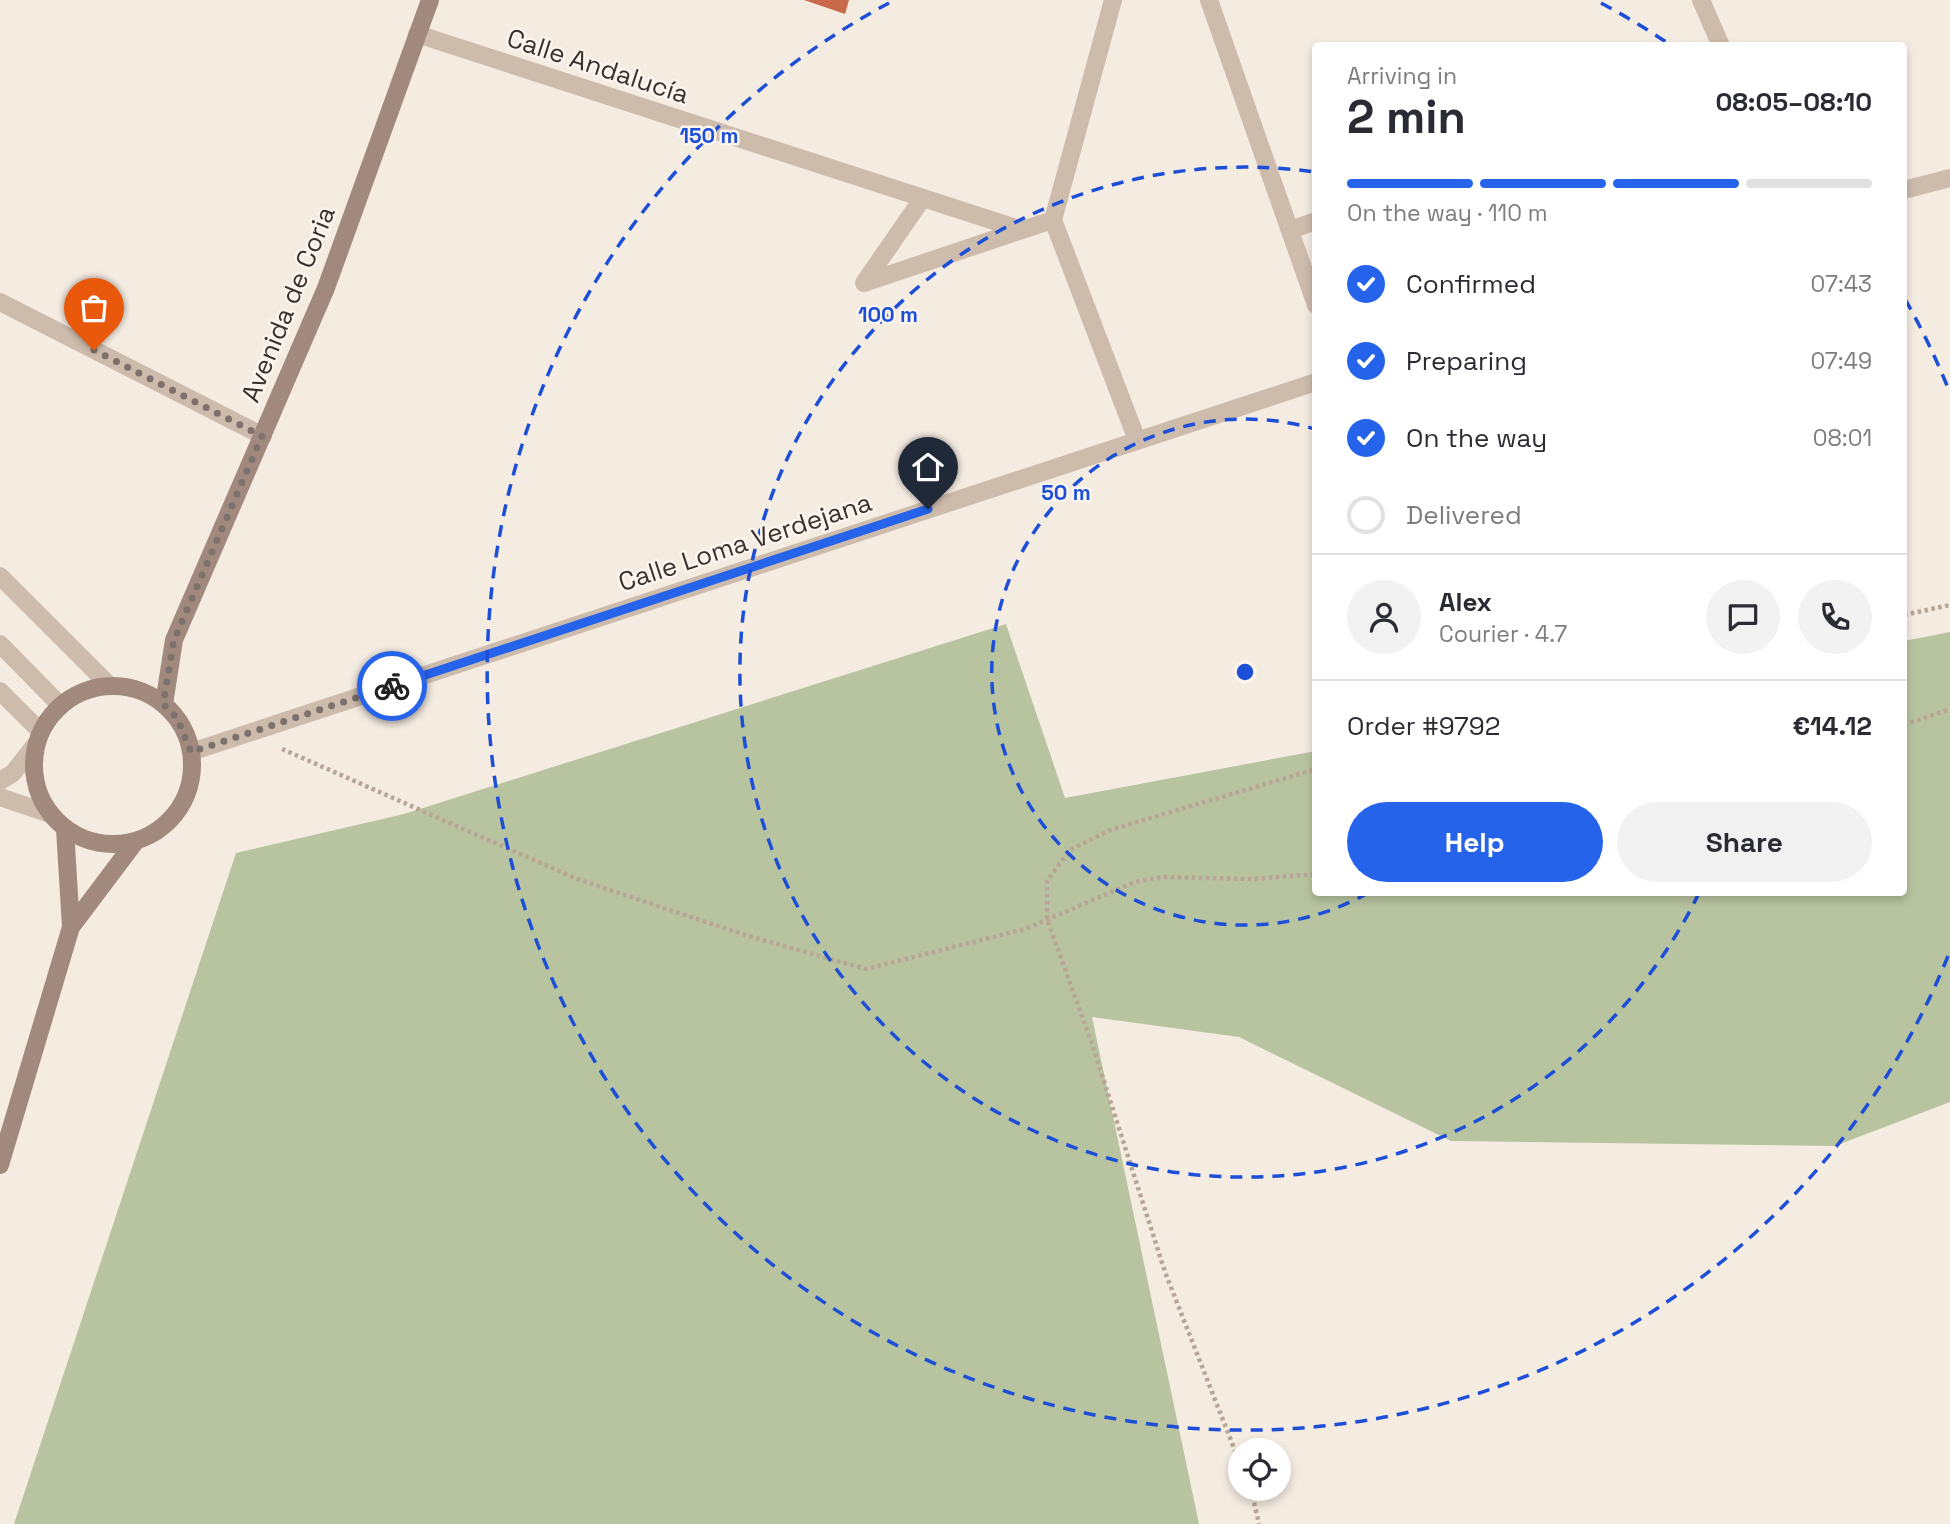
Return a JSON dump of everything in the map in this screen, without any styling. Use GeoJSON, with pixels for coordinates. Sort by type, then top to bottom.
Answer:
{"type":"FeatureCollection","features":[{"type":"Feature","properties":{"kind":"main road","name":"Avenida de Coria"},"geometry":{"type":"LineString","coordinates":[[163,704],[174,640],[326,288],[430,0]]}},
{"type":"Feature","properties":{"kind":"main road"},"geometry":{"type":"LineString","coordinates":[[110,686],[138,690],[163,704],[177,718],[191,752],[192,776],[186,798],[173,817],[156,832],[135,842],[110,845],[86,840],[65,829],[50,814],[38,793],[33,769],[38,738],[60,705],[83,691],[110,686]]}},
{"type":"Feature","properties":{"kind":"main road"},"geometry":{"type":"LineString","coordinates":[[0,1165],[71,927],[65,829]]}},
{"type":"Feature","properties":{"kind":"main road"},"geometry":{"type":"LineString","coordinates":[[71,927],[135,842]]}},
{"type":"Feature","properties":{"kind":"street"},"geometry":{"type":"LineString","coordinates":[[1113,0],[1052,220],[1137,440]]}},
{"type":"Feature","properties":{"kind":"street"},"geometry":{"type":"LineString","coordinates":[[1209,0],[1312,293]]}},
{"type":"Feature","properties":{"kind":"street"},"geometry":{"type":"LineString","coordinates":[[1702,0],[1719,42]]}},
{"type":"Feature","properties":{"kind":"street","name":"Calle Andalucía"},"geometry":{"type":"LineString","coordinates":[[418,34],[1022,230]]}},
{"type":"Feature","properties":{"kind":"street"},"geometry":{"type":"LineString","coordinates":[[1907,189],[1950,178]]}},
{"type":"Feature","properties":{"kind":"street"},"geometry":{"type":"LineString","coordinates":[[922,199],[864,283],[1052,220]]}},
{"type":"Feature","properties":{"kind":"street"},"geometry":{"type":"LineString","coordinates":[[1290,230],[1312,222]]}},
{"type":"Feature","properties":{"kind":"street"},"geometry":{"type":"LineString","coordinates":[[0,302],[262,436]]}},
{"type":"Feature","properties":{"kind":"street","name":"Calle Loma Verdejana"},"geometry":{"type":"LineString","coordinates":[[191,752],[1312,383]]}},
{"type":"Feature","properties":{"kind":"street"},"geometry":{"type":"LineString","coordinates":[[0,576],[110,686]]}},
{"type":"Feature","properties":{"kind":"street"},"geometry":{"type":"LineString","coordinates":[[0,644],[60,705]]}},
{"type":"Feature","properties":{"kind":"street"},"geometry":{"type":"LineString","coordinates":[[0,691],[38,738],[13,773],[0,781]]}},
{"type":"Feature","properties":{"kind":"street"},"geometry":{"type":"LineString","coordinates":[[0,797],[50,814]]}},
{"type":"Feature","properties":{"kind":"path"},"geometry":{"type":"LineString","coordinates":[[1907,614],[1950,605]]}},
{"type":"Feature","properties":{"kind":"path"},"geometry":{"type":"LineString","coordinates":[[1907,723],[1950,709]]}},
{"type":"Feature","properties":{"kind":"path"},"geometry":{"type":"LineString","coordinates":[[249,734],[577,879],[745,935],[866,969],[1025,929],[1135,882],[1162,877],[1253,879],[1312,874]]}},
{"type":"Feature","properties":{"kind":"path"},"geometry":{"type":"LineString","coordinates":[[1230,1438],[1165,1272],[1092,1044],[1046,919],[1047,881],[1070,850],[1123,826],[1312,770]]}},
{"type":"Feature","properties":{"kind":"path"},"geometry":{"type":"LineString","coordinates":[[1254,1501],[1259,1524]]}},
{"type":"Feature","properties":{"kind":"green space"},"geometry":{"type":"Polygon","coordinates":[[[1006,624],[1065,798],[1312,752],[1312,896],[1907,896],[1907,640],[1950,632],[1950,1102],[1835,1146],[1451,1141],[1239,1037],[1092,1017],[1199,1524],[14,1524],[236,853],[404,814],[1006,624]]]}},
{"type":"Feature","properties":{"kind":"building"},"geometry":{"type":"Polygon","coordinates":[[[804,0],[849,0],[845,14],[804,0]]]}},
{"type":"Feature","properties":{"kind":"way so far"},"geometry":{"type":"LineString","coordinates":[[94,350],[262,436],[174,640],[163,704],[177,718],[191,752],[392,686]]}},
{"type":"Feature","properties":{"kind":"route"},"geometry":{"type":"LineString","coordinates":[[392,686],[928,509]]}}]}
